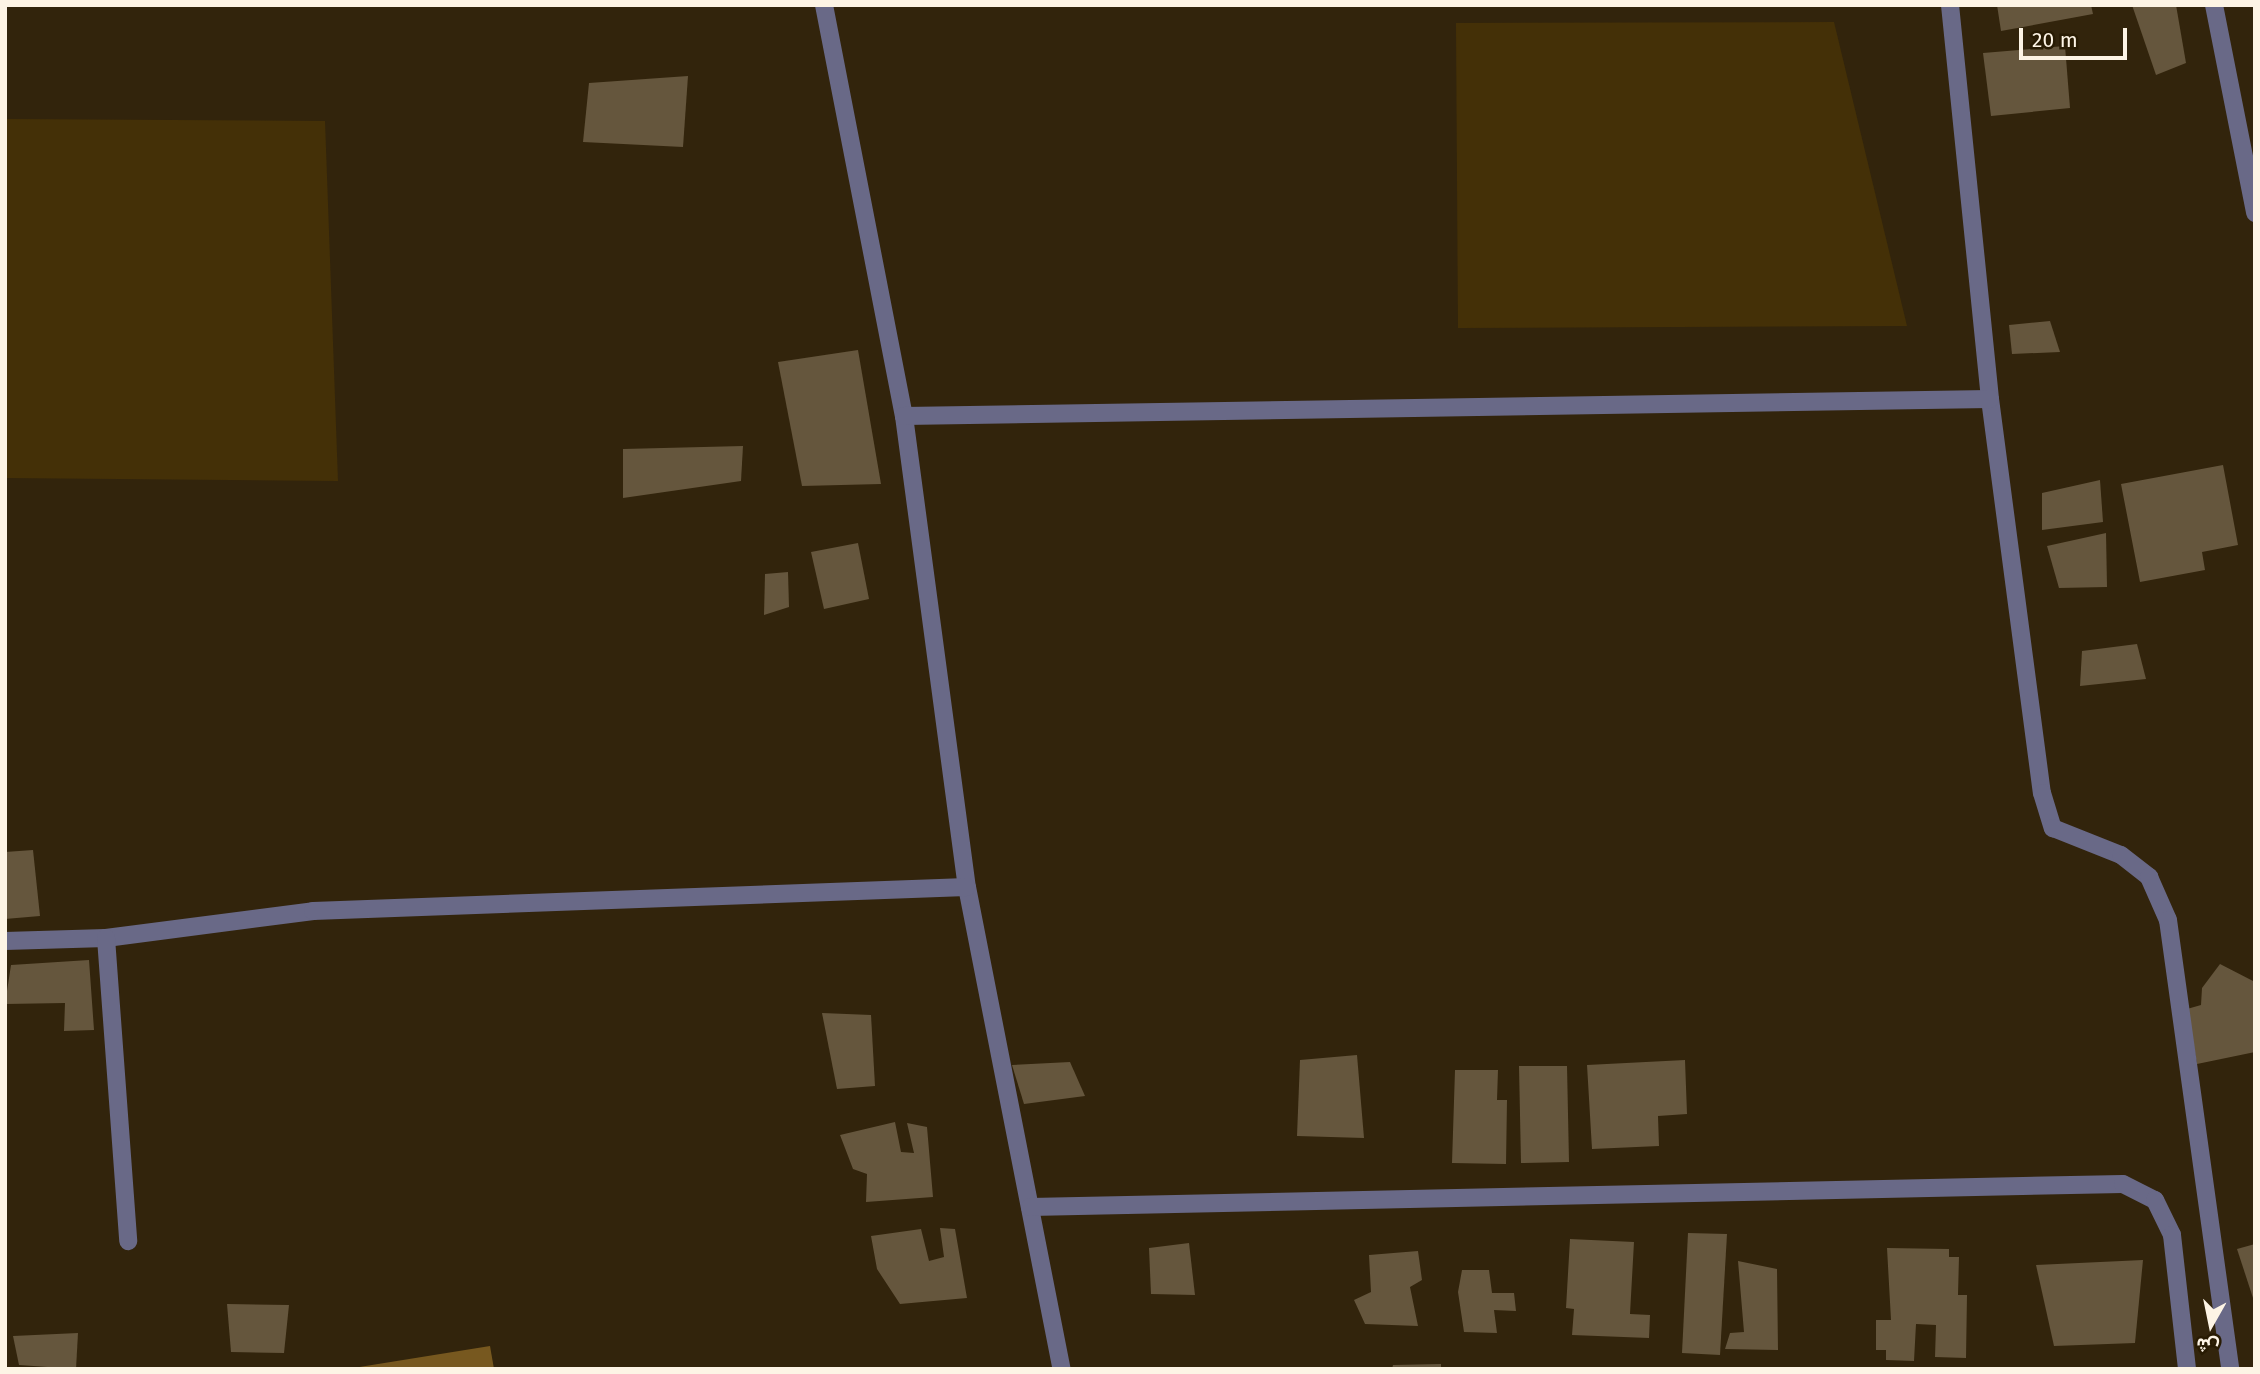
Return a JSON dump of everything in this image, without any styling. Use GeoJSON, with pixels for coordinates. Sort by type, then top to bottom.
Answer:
{"type":"FeatureCollection","features":[{"type":"Feature","properties":{"kind":"street"},"geometry":{"type":"LineString","coordinates":[[824,5],[904,416],[967,887],[1062,1369]]}},
{"type":"Feature","properties":{"kind":"street"},"geometry":{"type":"LineString","coordinates":[[1950,5],[1990,399],[2042,793],[2053,828],[2121,855],[2149,877],[2168,920],[2230,1369]]}},
{"type":"Feature","properties":{"kind":"street"},"geometry":{"type":"LineString","coordinates":[[2214,5],[2255,213]]}},
{"type":"Feature","properties":{"kind":"street"},"geometry":{"type":"LineString","coordinates":[[904,416],[1990,399]]}},
{"type":"Feature","properties":{"kind":"street"},"geometry":{"type":"LineString","coordinates":[[5,942],[106,938],[313,911],[967,887]]}},
{"type":"Feature","properties":{"kind":"street"},"geometry":{"type":"LineString","coordinates":[[106,938],[128,1241]]}},
{"type":"Feature","properties":{"kind":"street"},"geometry":{"type":"LineString","coordinates":[[1030,1207],[2123,1184],[2155,1200],[2172,1235],[2187,1369]]}},
{"type":"Feature","properties":{"kind":"shaded area"},"geometry":{"type":"Polygon","coordinates":[[[1834,22],[1907,326],[1458,328],[1456,23],[1834,22]]]}},
{"type":"Feature","properties":{"kind":"shaded area"},"geometry":{"type":"Polygon","coordinates":[[[5,119],[325,121],[338,481],[5,478],[5,119]]]}},
{"type":"Feature","properties":{"kind":"shaded area"},"geometry":{"type":"Polygon","coordinates":[[[490,1346],[494,1369],[347,1369],[490,1346]]]}},
{"type":"Feature","properties":{"kind":"building"},"geometry":{"type":"Polygon","coordinates":[[[1997,5],[2091,5],[2093,14],[2001,31],[1997,5]]]}},
{"type":"Feature","properties":{"kind":"building"},"geometry":{"type":"Polygon","coordinates":[[[2132,5],[2176,5],[2186,63],[2156,75],[2132,5]]]}},
{"type":"Feature","properties":{"kind":"building"},"geometry":{"type":"Polygon","coordinates":[[[2065,46],[2070,108],[1991,116],[1983,53],[2065,46]]]}},
{"type":"Feature","properties":{"kind":"building"},"geometry":{"type":"Polygon","coordinates":[[[688,76],[683,147],[583,142],[589,83],[688,76]]]}},
{"type":"Feature","properties":{"kind":"building"},"geometry":{"type":"Polygon","coordinates":[[[2050,321],[2060,352],[2012,354],[2009,325],[2050,321]]]}},
{"type":"Feature","properties":{"kind":"building"},"geometry":{"type":"Polygon","coordinates":[[[858,350],[881,484],[802,486],[778,362],[858,350]]]}},
{"type":"Feature","properties":{"kind":"building"},"geometry":{"type":"Polygon","coordinates":[[[743,446],[741,481],[623,498],[623,449],[743,446]]]}},
{"type":"Feature","properties":{"kind":"building"},"geometry":{"type":"Polygon","coordinates":[[[2223,465],[2238,545],[2202,552],[2205,570],[2140,582],[2121,484],[2223,465]]]}},
{"type":"Feature","properties":{"kind":"building"},"geometry":{"type":"Polygon","coordinates":[[[2100,480],[2103,522],[2042,530],[2042,493],[2100,480]]]}},
{"type":"Feature","properties":{"kind":"building"},"geometry":{"type":"Polygon","coordinates":[[[2106,533],[2107,587],[2059,588],[2047,546],[2106,533]]]}},
{"type":"Feature","properties":{"kind":"building"},"geometry":{"type":"Polygon","coordinates":[[[858,543],[869,599],[824,609],[811,552],[858,543]]]}},
{"type":"Feature","properties":{"kind":"building"},"geometry":{"type":"Polygon","coordinates":[[[788,572],[789,607],[764,615],[765,574],[788,572]]]}},
{"type":"Feature","properties":{"kind":"building"},"geometry":{"type":"Polygon","coordinates":[[[2137,644],[2146,679],[2080,686],[2082,651],[2137,644]]]}},
{"type":"Feature","properties":{"kind":"building"},"geometry":{"type":"Polygon","coordinates":[[[33,850],[40,916],[5,919],[5,852],[33,850]]]}},
{"type":"Feature","properties":{"kind":"building"},"geometry":{"type":"Polygon","coordinates":[[[89,960],[94,1030],[64,1031],[65,1003],[5,1004],[11,965],[89,960]]]}},
{"type":"Feature","properties":{"kind":"building"},"geometry":{"type":"Polygon","coordinates":[[[2220,964],[2255,982],[2255,1052],[2197,1064],[2187,1009],[2201,1005],[2202,988],[2220,964]]]}},
{"type":"Feature","properties":{"kind":"building"},"geometry":{"type":"Polygon","coordinates":[[[822,1013],[871,1015],[875,1086],[837,1089],[822,1013]]]}},
{"type":"Feature","properties":{"kind":"building"},"geometry":{"type":"Polygon","coordinates":[[[1357,1055],[1364,1138],[1297,1136],[1300,1060],[1357,1055]]]}},
{"type":"Feature","properties":{"kind":"building"},"geometry":{"type":"Polygon","coordinates":[[[1685,1060],[1687,1114],[1658,1116],[1659,1146],[1592,1149],[1587,1065],[1685,1060]]]}},
{"type":"Feature","properties":{"kind":"building"},"geometry":{"type":"Polygon","coordinates":[[[1070,1062],[1085,1096],[1024,1104],[1012,1065],[1070,1062]]]}},
{"type":"Feature","properties":{"kind":"building"},"geometry":{"type":"Polygon","coordinates":[[[1519,1066],[1567,1066],[1569,1162],[1521,1163],[1519,1066]]]}},
{"type":"Feature","properties":{"kind":"building"},"geometry":{"type":"Polygon","coordinates":[[[1455,1070],[1498,1070],[1497,1100],[1507,1100],[1506,1164],[1452,1163],[1455,1070]]]}},
{"type":"Feature","properties":{"kind":"building"},"geometry":{"type":"Polygon","coordinates":[[[895,1122],[901,1152],[914,1153],[907,1123],[927,1127],[933,1197],[866,1202],[867,1174],[853,1169],[840,1135],[895,1122]]]}},
{"type":"Feature","properties":{"kind":"building"},"geometry":{"type":"Polygon","coordinates":[[[940,1228],[955,1229],[967,1298],[900,1304],[877,1269],[871,1236],[921,1229],[929,1261],[944,1257],[940,1228]]]}},
{"type":"Feature","properties":{"kind":"building"},"geometry":{"type":"Polygon","coordinates":[[[1688,1233],[1727,1234],[1720,1355],[1682,1353],[1688,1233]]]}},
{"type":"Feature","properties":{"kind":"building"},"geometry":{"type":"Polygon","coordinates":[[[1570,1239],[1634,1242],[1630,1314],[1650,1315],[1649,1338],[1572,1335],[1574,1309],[1566,1308],[1570,1239]]]}},
{"type":"Feature","properties":{"kind":"building"},"geometry":{"type":"Polygon","coordinates":[[[1189,1243],[1195,1295],[1151,1294],[1149,1248],[1189,1243]]]}},
{"type":"Feature","properties":{"kind":"building"},"geometry":{"type":"Polygon","coordinates":[[[2255,1244],[2255,1301],[2254,1301],[2237,1249],[2255,1244]]]}},
{"type":"Feature","properties":{"kind":"building"},"geometry":{"type":"Polygon","coordinates":[[[1887,1248],[1949,1249],[1949,1257],[1959,1257],[1958,1295],[1967,1295],[1966,1358],[1935,1357],[1936,1325],[1916,1324],[1914,1361],[1886,1360],[1886,1350],[1876,1350],[1876,1320],[1891,1320],[1887,1248]]]}},
{"type":"Feature","properties":{"kind":"building"},"geometry":{"type":"Polygon","coordinates":[[[1418,1251],[1422,1280],[1410,1287],[1418,1326],[1365,1324],[1354,1300],[1371,1292],[1369,1255],[1418,1251]]]}},
{"type":"Feature","properties":{"kind":"building"},"geometry":{"type":"Polygon","coordinates":[[[2143,1260],[2135,1343],[2054,1346],[2036,1265],[2143,1260]]]}},
{"type":"Feature","properties":{"kind":"building"},"geometry":{"type":"Polygon","coordinates":[[[1738,1261],[1777,1269],[1778,1350],[1725,1349],[1730,1333],[1744,1332],[1738,1261]]]}},
{"type":"Feature","properties":{"kind":"building"},"geometry":{"type":"Polygon","coordinates":[[[1462,1270],[1489,1270],[1492,1293],[1514,1293],[1516,1311],[1494,1310],[1497,1333],[1464,1332],[1458,1292],[1462,1270]]]}},
{"type":"Feature","properties":{"kind":"building"},"geometry":{"type":"Polygon","coordinates":[[[227,1304],[289,1305],[284,1353],[231,1352],[227,1304]]]}},
{"type":"Feature","properties":{"kind":"building"},"geometry":{"type":"Polygon","coordinates":[[[78,1333],[76,1369],[19,1365],[13,1336],[78,1333]]]}},
{"type":"Feature","properties":{"kind":"building"},"geometry":{"type":"Polygon","coordinates":[[[1441,1364],[1441,1369],[1392,1369],[1393,1365],[1441,1364]]]}}]}
